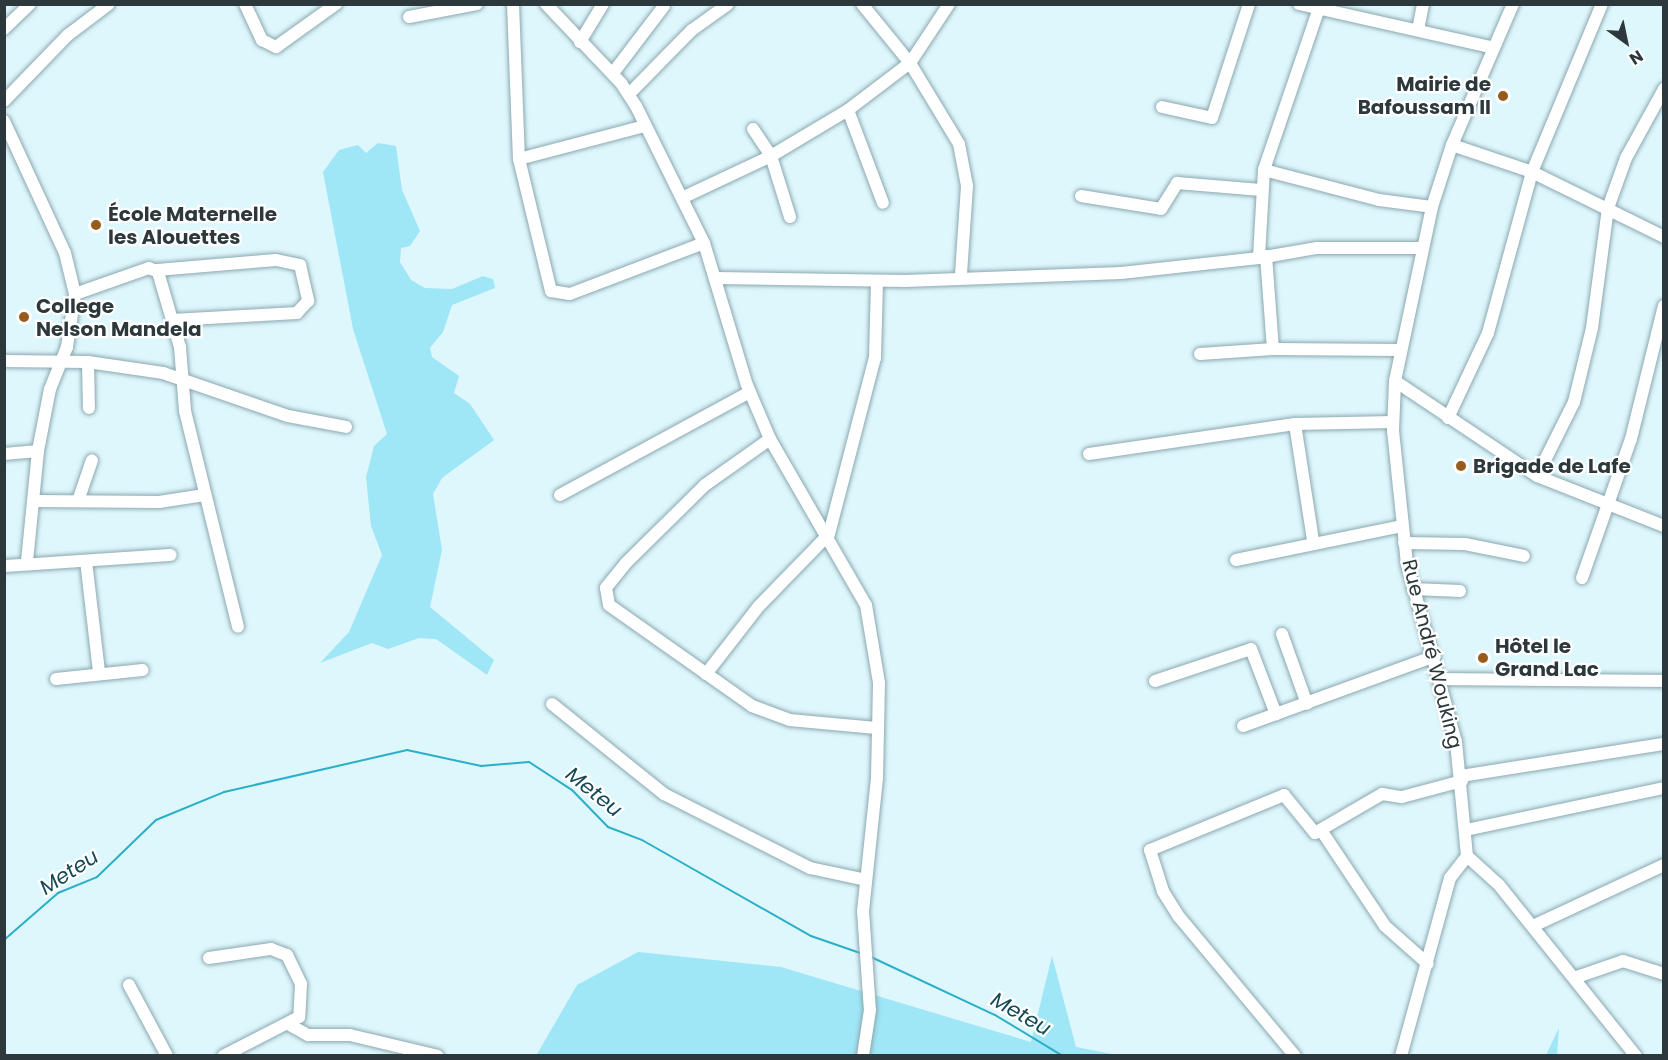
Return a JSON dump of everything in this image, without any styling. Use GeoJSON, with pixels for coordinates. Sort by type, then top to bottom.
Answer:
{"type":"FeatureCollection","features":[{"type":"Feature","properties":{"kind":"street"},"geometry":{"type":"LineString","coordinates":[[4,29],[30,4]]}},
{"type":"Feature","properties":{"kind":"street"},"geometry":{"type":"LineString","coordinates":[[4,101],[68,35],[110,4]]}},
{"type":"Feature","properties":{"kind":"street"},"geometry":{"type":"LineString","coordinates":[[245,4],[262,40],[276,48],[336,4]]}},
{"type":"Feature","properties":{"kind":"street"},"geometry":{"type":"LineString","coordinates":[[409,17],[477,4]]}},
{"type":"Feature","properties":{"kind":"street"},"geometry":{"type":"LineString","coordinates":[[513,4],[519,159],[551,291],[570,294],[704,243]]}},
{"type":"Feature","properties":{"kind":"street"},"geometry":{"type":"LineString","coordinates":[[546,4],[580,42],[613,73],[628,94],[684,197],[717,278],[750,392],[770,439],[829,534],[866,605],[873,633],[879,683],[863,911],[870,1010],[863,1056]]}},
{"type":"Feature","properties":{"kind":"street"},"geometry":{"type":"LineString","coordinates":[[580,42],[603,4]]}},
{"type":"Feature","properties":{"kind":"street"},"geometry":{"type":"LineString","coordinates":[[628,94],[692,30],[728,4]]}},
{"type":"Feature","properties":{"kind":"street"},"geometry":{"type":"LineString","coordinates":[[862,4],[910,63],[952,132],[965,168],[961,275]]}},
{"type":"Feature","properties":{"kind":"street"},"geometry":{"type":"LineString","coordinates":[[684,197],[771,156],[848,110],[910,63],[949,4]]}},
{"type":"Feature","properties":{"kind":"street"},"geometry":{"type":"LineString","coordinates":[[1162,107],[1212,118],[1249,4]]}},
{"type":"Feature","properties":{"kind":"street"},"geometry":{"type":"LineString","coordinates":[[1299,4],[1318,11],[1346,10],[1494,48]]}},
{"type":"Feature","properties":{"kind":"street"},"geometry":{"type":"LineString","coordinates":[[1418,30],[1424,4]]}},
{"type":"Feature","properties":{"kind":"street","name":"Rue André Wouking"},"geometry":{"type":"LineString","coordinates":[[1467,856],[1462,778],[1435,656],[1413,589],[1404,543],[1393,422],[1395,381],[1419,248],[1452,145],[1514,4]]}},
{"type":"Feature","properties":{"kind":"street"},"geometry":{"type":"LineString","coordinates":[[1448,418],[1488,333],[1532,172],[1602,4]]}},
{"type":"Feature","properties":{"kind":"street"},"geometry":{"type":"LineString","coordinates":[[613,73],[664,6]]}},
{"type":"Feature","properties":{"kind":"street"},"geometry":{"type":"LineString","coordinates":[[1273,349],[1262,257],[1261,190],[1264,170],[1318,11]]}},
{"type":"Feature","properties":{"kind":"street"},"geometry":{"type":"LineString","coordinates":[[1537,476],[1574,402],[1592,328],[1608,208],[1626,158],[1664,89]]}},
{"type":"Feature","properties":{"kind":"street"},"geometry":{"type":"LineString","coordinates":[[848,110],[883,203]]}},
{"type":"Feature","properties":{"kind":"street"},"geometry":{"type":"LineString","coordinates":[[4,122],[65,253],[75,294],[38,451],[35,501],[27,562]]}},
{"type":"Feature","properties":{"kind":"street"},"geometry":{"type":"LineString","coordinates":[[519,159],[645,126]]}},
{"type":"Feature","properties":{"kind":"street"},"geometry":{"type":"LineString","coordinates":[[753,129],[771,156],[790,217]]}},
{"type":"Feature","properties":{"kind":"street"},"geometry":{"type":"LineString","coordinates":[[1452,145],[1532,172],[1664,237]]}},
{"type":"Feature","properties":{"kind":"street"},"geometry":{"type":"LineString","coordinates":[[1264,170],[1379,200],[1432,207]]}},
{"type":"Feature","properties":{"kind":"street"},"geometry":{"type":"LineString","coordinates":[[1081,196],[1161,209],[1177,183],[1261,190]]}},
{"type":"Feature","properties":{"kind":"street"},"geometry":{"type":"LineString","coordinates":[[717,278],[877,282],[961,275],[1121,273],[1262,257],[1317,248],[1419,248]]}},
{"type":"Feature","properties":{"kind":"street"},"geometry":{"type":"LineString","coordinates":[[75,294],[156,270],[276,260],[300,265],[308,302],[297,313],[172,320]]}},
{"type":"Feature","properties":{"kind":"street"},"geometry":{"type":"LineString","coordinates":[[156,270],[172,320],[204,495],[238,627]]}},
{"type":"Feature","properties":{"kind":"street"},"geometry":{"type":"LineString","coordinates":[[706,674],[759,606],[829,534],[875,358],[877,282]]}},
{"type":"Feature","properties":{"kind":"street"},"geometry":{"type":"LineString","coordinates":[[1582,578],[1610,506],[1664,306]]}},
{"type":"Feature","properties":{"kind":"street"},"geometry":{"type":"LineString","coordinates":[[1200,354],[1273,349],[1400,350]]}},
{"type":"Feature","properties":{"kind":"street"},"geometry":{"type":"LineString","coordinates":[[4,361],[88,362],[182,378],[288,416],[346,427]]}},
{"type":"Feature","properties":{"kind":"street"},"geometry":{"type":"LineString","coordinates":[[88,362],[89,408]]}},
{"type":"Feature","properties":{"kind":"street"},"geometry":{"type":"LineString","coordinates":[[1395,381],[1537,476],[1664,526]]}},
{"type":"Feature","properties":{"kind":"street"},"geometry":{"type":"LineString","coordinates":[[560,495],[750,392]]}},
{"type":"Feature","properties":{"kind":"street"},"geometry":{"type":"LineString","coordinates":[[1089,454],[1295,424],[1393,422]]}},
{"type":"Feature","properties":{"kind":"street"},"geometry":{"type":"LineString","coordinates":[[1295,424],[1313,540]]}},
{"type":"Feature","properties":{"kind":"street"},"geometry":{"type":"LineString","coordinates":[[770,439],[705,485],[606,588],[609,605],[752,706],[790,720],[876,728]]}},
{"type":"Feature","properties":{"kind":"street"},"geometry":{"type":"LineString","coordinates":[[4,454],[38,451]]}},
{"type":"Feature","properties":{"kind":"street"},"geometry":{"type":"LineString","coordinates":[[78,501],[92,460]]}},
{"type":"Feature","properties":{"kind":"street"},"geometry":{"type":"LineString","coordinates":[[35,501],[159,502],[204,495]]}},
{"type":"Feature","properties":{"kind":"street"},"geometry":{"type":"LineString","coordinates":[[1236,560],[1313,540],[1402,526]]}},
{"type":"Feature","properties":{"kind":"street"},"geometry":{"type":"LineString","coordinates":[[1404,543],[1466,544],[1524,556]]}},
{"type":"Feature","properties":{"kind":"street"},"geometry":{"type":"LineString","coordinates":[[4,566],[27,562],[86,561],[171,555]]}},
{"type":"Feature","properties":{"kind":"street"},"geometry":{"type":"LineString","coordinates":[[86,561],[99,670]]}},
{"type":"Feature","properties":{"kind":"street"},"geometry":{"type":"LineString","coordinates":[[1413,589],[1460,591]]}},
{"type":"Feature","properties":{"kind":"street"},"geometry":{"type":"LineString","coordinates":[[1282,634],[1307,704]]}},
{"type":"Feature","properties":{"kind":"street"},"geometry":{"type":"LineString","coordinates":[[1155,681],[1251,649],[1276,714]]}},
{"type":"Feature","properties":{"kind":"street"},"geometry":{"type":"LineString","coordinates":[[1243,726],[1435,656]]}},
{"type":"Feature","properties":{"kind":"street"},"geometry":{"type":"LineString","coordinates":[[56,679],[99,670],[143,670]]}},
{"type":"Feature","properties":{"kind":"street"},"geometry":{"type":"LineString","coordinates":[[1440,679],[1664,681]]}},
{"type":"Feature","properties":{"kind":"street"},"geometry":{"type":"LineString","coordinates":[[552,704],[620,765],[673,800],[810,868],[866,880]]}},
{"type":"Feature","properties":{"kind":"street"},"geometry":{"type":"LineString","coordinates":[[1295,1056],[1179,917],[1149,853],[1153,847],[1287,794],[1313,832],[1321,830],[1382,794],[1402,797],[1462,778],[1552,758],[1664,744]]}},
{"type":"Feature","properties":{"kind":"street"},"geometry":{"type":"LineString","coordinates":[[1466,830],[1664,788]]}},
{"type":"Feature","properties":{"kind":"street"},"geometry":{"type":"LineString","coordinates":[[1321,830],[1385,926],[1428,964]]}},
{"type":"Feature","properties":{"kind":"street"},"geometry":{"type":"LineString","coordinates":[[1401,1056],[1450,878],[1467,856],[1478,861],[1533,926],[1636,1056]]}},
{"type":"Feature","properties":{"kind":"street"},"geometry":{"type":"LineString","coordinates":[[1533,926],[1664,865]]}},
{"type":"Feature","properties":{"kind":"street"},"geometry":{"type":"LineString","coordinates":[[209,958],[271,949],[287,955],[296,966],[303,1008],[290,1025],[223,1056]]}},
{"type":"Feature","properties":{"kind":"street"},"geometry":{"type":"LineString","coordinates":[[1574,978],[1623,961],[1664,974]]}},
{"type":"Feature","properties":{"kind":"street"},"geometry":{"type":"LineString","coordinates":[[129,985],[167,1056]]}},
{"type":"Feature","properties":{"kind":"street"},"geometry":{"type":"LineString","coordinates":[[290,1025],[308,1035],[350,1035],[438,1056]]}},
{"type":"Feature","properties":{"kind":"shaded area"},"geometry":{"type":"Polygon","coordinates":[[[378,143],[396,146],[402,190],[420,231],[410,246],[401,248],[400,262],[411,280],[425,288],[452,289],[483,276],[493,279],[495,288],[452,305],[443,332],[430,348],[432,357],[459,376],[454,393],[470,404],[494,440],[442,478],[433,494],[442,550],[430,607],[494,660],[487,675],[436,639],[419,638],[388,649],[372,643],[320,663],[349,632],[382,555],[371,526],[366,477],[374,446],[387,434],[353,329],[323,172],[339,150],[358,145],[366,153],[378,143]]]}},
{"type":"Feature","properties":{"kind":"shaded area"},"geometry":{"type":"Polygon","coordinates":[[[638,952],[781,967],[1031,1042],[1052,956],[1076,1047],[1117,1055],[536,1056],[577,985],[638,952]]]}},
{"type":"Feature","properties":{"kind":"shaded area"},"geometry":{"type":"Polygon","coordinates":[[[1559,1028],[1557,1055],[1546,1055],[1559,1028]]]}},
{"type":"Feature","properties":{"kind":"waterway","name":"Meteu"},"geometry":{"type":"LineString","coordinates":[[4,940],[58,893],[97,877],[156,820],[224,792],[407,750],[481,766],[529,762],[572,790],[608,827],[642,840],[811,936],[863,954]]}},
{"type":"Feature","properties":{"kind":"waterway","name":"Meteu"},"geometry":{"type":"LineString","coordinates":[[871,957],[995,1015],[1063,1056]]}},
{"type":"Feature","properties":{"kind":"place","name":"Mairie de Bafoussam II"},"geometry":{"type":"Point","coordinates":[1503,96]}},
{"type":"Feature","properties":{"kind":"place","name":"École Maternelle les Alouettes"},"geometry":{"type":"Point","coordinates":[96,225]}},
{"type":"Feature","properties":{"kind":"place","name":"College Nelson Mandela"},"geometry":{"type":"Point","coordinates":[24,317]}},
{"type":"Feature","properties":{"kind":"place","name":"Brigade de Lafe"},"geometry":{"type":"Point","coordinates":[1461,466]}},
{"type":"Feature","properties":{"kind":"place","name":"Hôtel le Grand Lac"},"geometry":{"type":"Point","coordinates":[1483,658]}}]}
